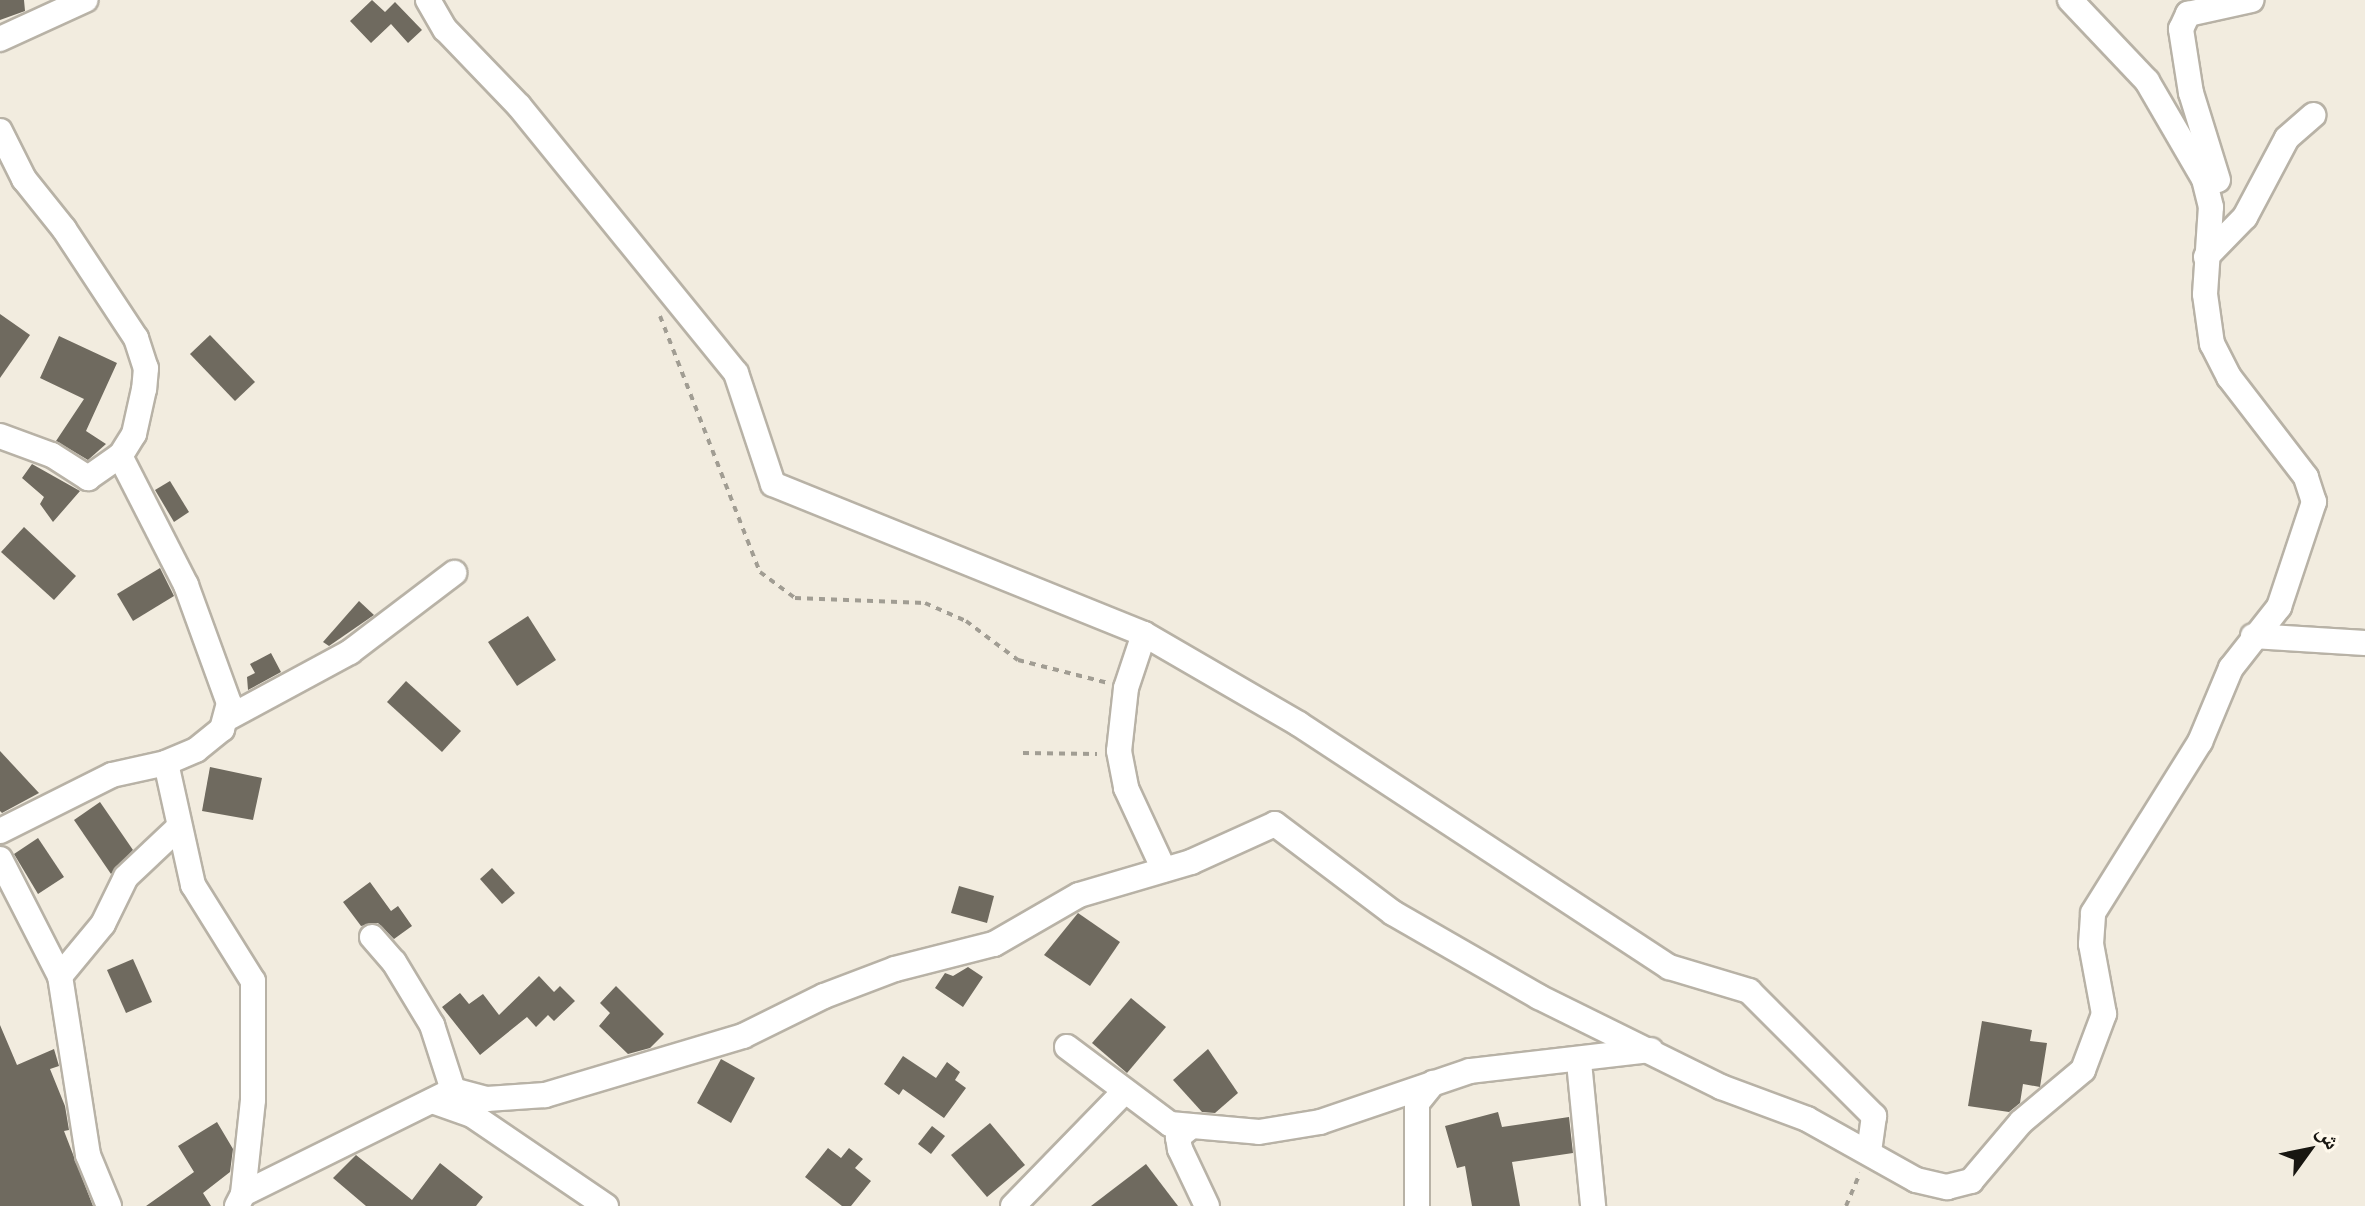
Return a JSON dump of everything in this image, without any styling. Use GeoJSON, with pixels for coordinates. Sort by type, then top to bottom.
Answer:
{"type":"FeatureCollection","features":[{"type":"Feature","properties":{"kind":"street"},"geometry":{"type":"LineString","coordinates":[[0,39],[85,0]]}},
{"type":"Feature","properties":{"kind":"street"},"geometry":{"type":"LineString","coordinates":[[428,0],[445,29],[519,106],[736,373],[773,484],[1144,634],[1299,724],[1669,967],[1749,991],[1874,1116],[1869,1152]]}},
{"type":"Feature","properties":{"kind":"street"},"geometry":{"type":"LineString","coordinates":[[240,1200],[442,1095],[487,1099],[586,1085],[743,1036],[824,996],[895,969],[994,944],[1079,895],[1164,870],[1275,824],[1416,927],[1539,997],[1869,1152],[1916,1180],[1960,1187],[1983,1173],[2021,1122],[2076,1080],[2093,1050],[2104,1014],[2091,944],[2093,913],[2200,742],[2231,668],[2253,636],[2279,607],[2314,502],[2306,477],[2229,377],[2212,344],[2205,312],[2211,207],[2197,164],[2132,62],[2070,0]]}},
{"type":"Feature","properties":{"kind":"street"},"geometry":{"type":"LineString","coordinates":[[2206,257],[2227,207],[2191,93],[2181,29],[2188,14],[2251,0]]}},
{"type":"Feature","properties":{"kind":"street"},"geometry":{"type":"LineString","coordinates":[[2206,257],[2245,217],[2287,138],[2313,115]]}},
{"type":"Feature","properties":{"kind":"street"},"geometry":{"type":"LineString","coordinates":[[0,131],[24,179],[64,229],[136,338],[146,368],[134,434],[120,456],[88,478],[52,455],[0,436]]}},
{"type":"Feature","properties":{"kind":"street"},"geometry":{"type":"LineString","coordinates":[[120,456],[157,522],[215,656],[226,686],[228,718]]}},
{"type":"Feature","properties":{"kind":"street"},"geometry":{"type":"LineString","coordinates":[[0,831],[112,775],[166,763],[213,739],[228,718],[350,652],[454,573]]}},
{"type":"Feature","properties":{"kind":"street"},"geometry":{"type":"LineString","coordinates":[[1144,634],[1126,688],[1119,751],[1126,788],[1164,870]]}},
{"type":"Feature","properties":{"kind":"street"},"geometry":{"type":"LineString","coordinates":[[2253,636],[2365,643]]}},
{"type":"Feature","properties":{"kind":"street"},"geometry":{"type":"LineString","coordinates":[[166,763],[193,885],[253,981],[253,1100],[240,1200]]}},
{"type":"Feature","properties":{"kind":"street"},"geometry":{"type":"LineString","coordinates":[[60,976],[103,924],[126,877],[178,828]]}},
{"type":"Feature","properties":{"kind":"street"},"geometry":{"type":"LineString","coordinates":[[0,859],[60,976],[86,1143],[109,1206]]}},
{"type":"Feature","properties":{"kind":"street"},"geometry":{"type":"LineString","coordinates":[[372,937],[394,962],[432,1025],[442,1095],[606,1206]]}},
{"type":"Feature","properties":{"kind":"street"},"geometry":{"type":"LineString","coordinates":[[1067,1047],[1170,1124],[1188,1129],[1259,1132],[1304,1126],[1493,1066],[1579,1062],[1651,1050]]}},
{"type":"Feature","properties":{"kind":"street"},"geometry":{"type":"LineString","coordinates":[[1579,1062],[1593,1206]]}},
{"type":"Feature","properties":{"kind":"street"},"geometry":{"type":"LineString","coordinates":[[1417,1206],[1417,1103],[1433,1083]]}},
{"type":"Feature","properties":{"kind":"street"},"geometry":{"type":"LineString","coordinates":[[1013,1206],[1124,1092]]}},
{"type":"Feature","properties":{"kind":"street"},"geometry":{"type":"LineString","coordinates":[[1188,1129],[1178,1137],[1180,1149],[1207,1206]]}},
{"type":"Feature","properties":{"kind":"path"},"geometry":{"type":"LineString","coordinates":[[657,309],[760,572],[795,598],[925,603],[966,621],[1018,660],[1126,688]]}},
{"type":"Feature","properties":{"kind":"path"},"geometry":{"type":"LineString","coordinates":[[1023,753],[1119,751]]}},
{"type":"Feature","properties":{"kind":"path"},"geometry":{"type":"LineString","coordinates":[[1846,1206],[1869,1152]]}},
{"type":"Feature","properties":{"kind":"building"},"geometry":{"type":"Polygon","coordinates":[[[0,0],[24,0],[25,11],[0,20],[0,0]]]}},
{"type":"Feature","properties":{"kind":"building"},"geometry":{"type":"Polygon","coordinates":[[[372,0],[385,12],[395,2],[422,30],[408,43],[391,24],[371,43],[350,21],[372,0]]]}},
{"type":"Feature","properties":{"kind":"building"},"geometry":{"type":"Polygon","coordinates":[[[0,314],[30,335],[0,378],[0,314]]]}},
{"type":"Feature","properties":{"kind":"building"},"geometry":{"type":"Polygon","coordinates":[[[210,335],[255,382],[235,401],[190,354],[210,335]]]}},
{"type":"Feature","properties":{"kind":"building"},"geometry":{"type":"Polygon","coordinates":[[[59,336],[117,363],[86,431],[106,444],[88,460],[56,441],[84,399],[40,378],[59,336]]]}},
{"type":"Feature","properties":{"kind":"building"},"geometry":{"type":"Polygon","coordinates":[[[32,464],[80,491],[53,522],[40,504],[44,497],[22,478],[32,464]]]}},
{"type":"Feature","properties":{"kind":"building"},"geometry":{"type":"Polygon","coordinates":[[[170,481],[189,512],[174,522],[155,490],[170,481]]]}},
{"type":"Feature","properties":{"kind":"building"},"geometry":{"type":"Polygon","coordinates":[[[24,527],[76,576],[54,600],[1,552],[24,527]]]}},
{"type":"Feature","properties":{"kind":"building"},"geometry":{"type":"Polygon","coordinates":[[[160,568],[174,596],[133,621],[117,594],[160,568]]]}},
{"type":"Feature","properties":{"kind":"building"},"geometry":{"type":"Polygon","coordinates":[[[359,601],[374,615],[329,646],[323,642],[359,601]]]}},
{"type":"Feature","properties":{"kind":"building"},"geometry":{"type":"Polygon","coordinates":[[[528,616],[556,660],[517,686],[488,642],[528,616]]]}},
{"type":"Feature","properties":{"kind":"building"},"geometry":{"type":"Polygon","coordinates":[[[271,653],[281,672],[248,690],[247,677],[255,673],[250,664],[271,653]]]}},
{"type":"Feature","properties":{"kind":"building"},"geometry":{"type":"Polygon","coordinates":[[[406,681],[461,731],[442,752],[387,702],[406,681]]]}},
{"type":"Feature","properties":{"kind":"building"},"geometry":{"type":"Polygon","coordinates":[[[0,751],[39,793],[2,813],[0,811],[0,751]]]}},
{"type":"Feature","properties":{"kind":"building"},"geometry":{"type":"Polygon","coordinates":[[[210,767],[262,778],[253,820],[202,811],[210,767]]]}},
{"type":"Feature","properties":{"kind":"building"},"geometry":{"type":"Polygon","coordinates":[[[100,802],[133,850],[111,874],[74,820],[100,802]]]}},
{"type":"Feature","properties":{"kind":"building"},"geometry":{"type":"Polygon","coordinates":[[[38,838],[64,877],[38,894],[14,854],[38,838]]]}},
{"type":"Feature","properties":{"kind":"building"},"geometry":{"type":"Polygon","coordinates":[[[492,868],[515,893],[502,904],[480,879],[492,868]]]}},
{"type":"Feature","properties":{"kind":"building"},"geometry":{"type":"Polygon","coordinates":[[[370,882],[391,911],[398,906],[412,926],[394,939],[378,923],[361,926],[343,902],[370,882]]]}},
{"type":"Feature","properties":{"kind":"building"},"geometry":{"type":"Polygon","coordinates":[[[959,886],[994,896],[987,923],[951,913],[959,886]]]}},
{"type":"Feature","properties":{"kind":"building"},"geometry":{"type":"Polygon","coordinates":[[[1078,913],[1120,942],[1090,986],[1044,955],[1078,913]]]}},
{"type":"Feature","properties":{"kind":"building"},"geometry":{"type":"Polygon","coordinates":[[[133,959],[152,1002],[126,1013],[107,970],[133,959]]]}},
{"type":"Feature","properties":{"kind":"building"},"geometry":{"type":"Polygon","coordinates":[[[968,967],[983,977],[963,1007],[935,988],[945,973],[953,976],[968,967]]]}},
{"type":"Feature","properties":{"kind":"building"},"geometry":{"type":"Polygon","coordinates":[[[539,976],[554,992],[560,986],[575,1001],[554,1021],[548,1015],[536,1027],[527,1017],[480,1055],[442,1007],[460,993],[469,1004],[483,994],[499,1015],[539,976]]]}},
{"type":"Feature","properties":{"kind":"building"},"geometry":{"type":"Polygon","coordinates":[[[616,986],[664,1034],[650,1048],[628,1054],[599,1026],[610,1013],[600,1003],[616,986]]]}},
{"type":"Feature","properties":{"kind":"building"},"geometry":{"type":"Polygon","coordinates":[[[1131,998],[1166,1027],[1127,1073],[1092,1043],[1131,998]]]}},
{"type":"Feature","properties":{"kind":"building"},"geometry":{"type":"Polygon","coordinates":[[[1982,1021],[2032,1030],[2030,1041],[2047,1043],[2040,1087],[2023,1084],[2020,1103],[2009,1112],[1968,1106],[1982,1021]]]}},
{"type":"Feature","properties":{"kind":"building"},"geometry":{"type":"Polygon","coordinates":[[[0,1025],[17,1065],[54,1049],[59,1066],[50,1069],[65,1106],[69,1130],[64,1131],[93,1206],[0,1206],[0,1025]]]}},
{"type":"Feature","properties":{"kind":"building"},"geometry":{"type":"Polygon","coordinates":[[[1208,1049],[1238,1093],[1215,1113],[1202,1112],[1173,1080],[1208,1049]]]}},
{"type":"Feature","properties":{"kind":"building"},"geometry":{"type":"Polygon","coordinates":[[[903,1056],[936,1078],[947,1062],[960,1072],[955,1080],[966,1088],[944,1118],[903,1089],[899,1095],[884,1084],[903,1056]]]}},
{"type":"Feature","properties":{"kind":"building"},"geometry":{"type":"Polygon","coordinates":[[[721,1059],[755,1078],[731,1123],[697,1103],[721,1059]]]}},
{"type":"Feature","properties":{"kind":"building"},"geometry":{"type":"Polygon","coordinates":[[[1498,1112],[1502,1127],[1569,1117],[1573,1153],[1512,1162],[1520,1206],[1472,1206],[1465,1166],[1457,1168],[1445,1126],[1498,1112]]]}},
{"type":"Feature","properties":{"kind":"building"},"geometry":{"type":"Polygon","coordinates":[[[217,1122],[233,1149],[230,1172],[203,1193],[211,1206],[146,1206],[194,1172],[178,1146],[217,1122]]]}},
{"type":"Feature","properties":{"kind":"building"},"geometry":{"type":"Polygon","coordinates":[[[990,1123],[1025,1165],[987,1197],[951,1155],[990,1123]]]}},
{"type":"Feature","properties":{"kind":"building"},"geometry":{"type":"Polygon","coordinates":[[[932,1126],[945,1136],[931,1154],[918,1144],[932,1126]]]}},
{"type":"Feature","properties":{"kind":"building"},"geometry":{"type":"Polygon","coordinates":[[[828,1148],[841,1158],[849,1148],[863,1159],[855,1168],[871,1181],[851,1206],[842,1206],[805,1177],[828,1148]]]}},
{"type":"Feature","properties":{"kind":"building"},"geometry":{"type":"Polygon","coordinates":[[[356,1155],[412,1200],[440,1163],[483,1197],[476,1206],[366,1206],[333,1178],[356,1155]]]}},
{"type":"Feature","properties":{"kind":"building"},"geometry":{"type":"Polygon","coordinates":[[[1146,1164],[1178,1206],[1091,1206],[1146,1164]]]}}]}
